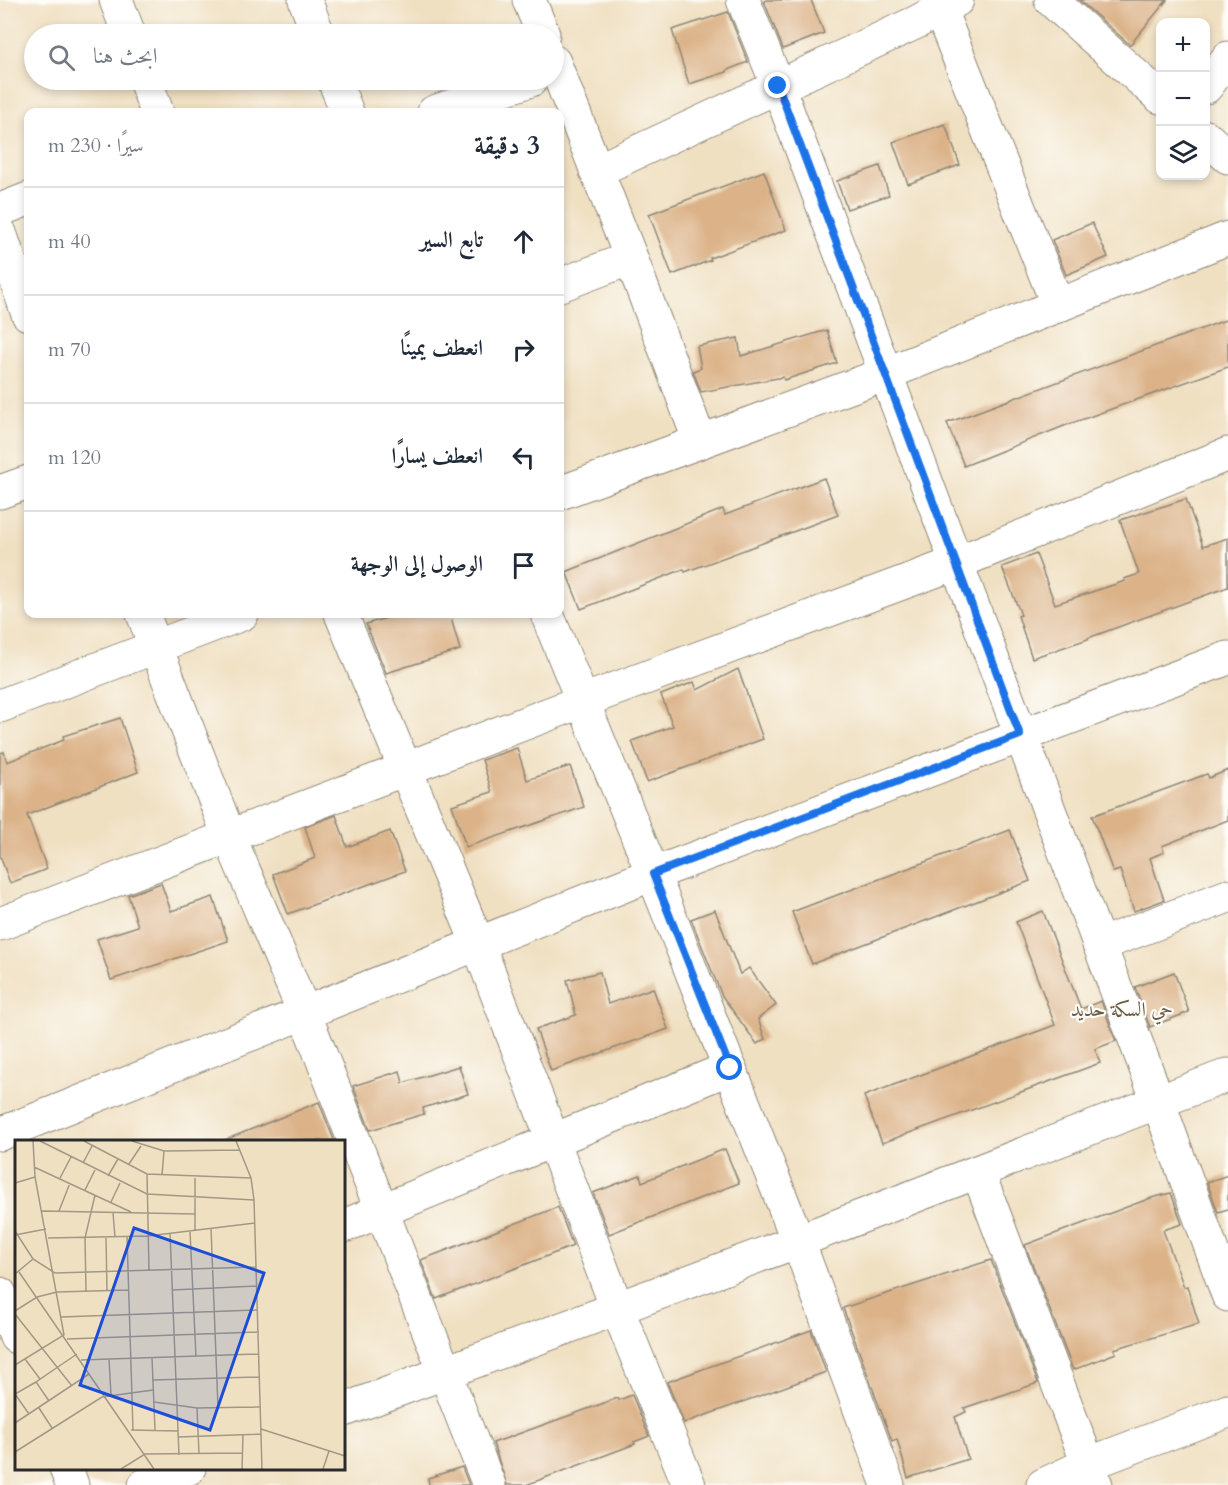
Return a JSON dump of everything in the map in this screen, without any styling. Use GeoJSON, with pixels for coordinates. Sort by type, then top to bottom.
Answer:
{"type":"FeatureCollection","features":[{"type":"Feature","properties":{"kind":"street"},"geometry":{"type":"LineString","coordinates":[[116,0],[125,24]]}},
{"type":"Feature","properties":{"kind":"street"},"geometry":{"type":"LineString","coordinates":[[305,0],[314,24]]}},
{"type":"Feature","properties":{"kind":"street"},"geometry":{"type":"LineString","coordinates":[[529,0],[539,24]]}},
{"type":"Feature","properties":{"kind":"street"},"geometry":{"type":"LineString","coordinates":[[743,0],[778,86],[1158,1101],[1228,1295]]}},
{"type":"Feature","properties":{"kind":"street"},"geometry":{"type":"LineString","coordinates":[[1051,0],[1156,93]]}},
{"type":"Feature","properties":{"kind":"street"},"geometry":{"type":"LineString","coordinates":[[596,171],[948,5],[1058,306]]}},
{"type":"Feature","properties":{"kind":"street"},"geometry":{"type":"LineString","coordinates":[[1210,82],[1228,58]]}},
{"type":"Feature","properties":{"kind":"street"},"geometry":{"type":"LineString","coordinates":[[149,90],[156,108]]}},
{"type":"Feature","properties":{"kind":"street"},"geometry":{"type":"LineString","coordinates":[[338,90],[345,108]]}},
{"type":"Feature","properties":{"kind":"street"},"geometry":{"type":"LineString","coordinates":[[445,108],[496,90]]}},
{"type":"Feature","properties":{"kind":"street"},"geometry":{"type":"LineString","coordinates":[[558,90],[596,171],[700,442]]}},
{"type":"Feature","properties":{"kind":"street"},"geometry":{"type":"LineString","coordinates":[[1210,141],[1228,157]]}},
{"type":"Feature","properties":{"kind":"street"},"geometry":{"type":"LineString","coordinates":[[0,210],[24,201]]}},
{"type":"Feature","properties":{"kind":"street"},"geometry":{"type":"LineString","coordinates":[[0,233],[24,302]]}},
{"type":"Feature","properties":{"kind":"street"},"geometry":{"type":"LineString","coordinates":[[564,492],[885,374],[1228,238]]}},
{"type":"Feature","properties":{"kind":"street"},"geometry":{"type":"LineString","coordinates":[[564,283],[631,258]]}},
{"type":"Feature","properties":{"kind":"street"},"geometry":{"type":"LineString","coordinates":[[0,924],[405,769],[956,563],[1228,454]]}},
{"type":"Feature","properties":{"kind":"street"},"geometry":{"type":"LineString","coordinates":[[0,492],[24,483]]}},
{"type":"Feature","properties":{"kind":"street"},"geometry":{"type":"LineString","coordinates":[[145,618],[229,836],[304,1012],[489,1485]]}},
{"type":"Feature","properties":{"kind":"street"},"geometry":{"type":"LineString","coordinates":[[0,706],[231,618]]}},
{"type":"Feature","properties":{"kind":"street"},"geometry":{"type":"LineString","coordinates":[[343,618],[478,944],[617,1308],[689,1485]]}},
{"type":"Feature","properties":{"kind":"street"},"geometry":{"type":"LineString","coordinates":[[549,618],[798,1241],[888,1485]]}},
{"type":"Feature","properties":{"kind":"street"},"geometry":{"type":"LineString","coordinates":[[0,1134],[653,874],[1228,658]]}},
{"type":"Feature","properties":{"kind":"street"},"geometry":{"type":"LineString","coordinates":[[1099,945],[1228,896]]}},
{"type":"Feature","properties":{"kind":"street"},"geometry":{"type":"LineString","coordinates":[[345,1226],[730,1068]]}},
{"type":"Feature","properties":{"kind":"street"},"geometry":{"type":"LineString","coordinates":[[345,1410],[798,1241],[1228,1075]]}},
{"type":"Feature","properties":{"kind":"street"},"geometry":{"type":"LineString","coordinates":[[978,1172],[1092,1475]]}},
{"type":"Feature","properties":{"kind":"street"},"geometry":{"type":"LineString","coordinates":[[0,1293],[15,1334]]}},
{"type":"Feature","properties":{"kind":"street"},"geometry":{"type":"LineString","coordinates":[[1043,1485],[1092,1475],[1228,1410]]}},
{"type":"Feature","properties":{"kind":"street"},"geometry":{"type":"LineString","coordinates":[[67,1470],[72,1485]]}},
{"type":"Feature","properties":{"kind":"street"},"geometry":{"type":"LineString","coordinates":[[145,1485],[184,1470]]}},
{"type":"Feature","properties":{"kind":"building"},"geometry":{"type":"Polygon","coordinates":[[[811,0],[824,33],[783,49],[764,1],[811,0]]]}},
{"type":"Feature","properties":{"kind":"building"},"geometry":{"type":"Polygon","coordinates":[[[1079,0],[1167,0],[1130,45],[1079,0]]]}},
{"type":"Feature","properties":{"kind":"building"},"geometry":{"type":"Polygon","coordinates":[[[728,12],[748,62],[727,70],[727,72],[689,84],[672,30],[728,12]]]}},
{"type":"Feature","properties":{"kind":"building"},"geometry":{"type":"Polygon","coordinates":[[[945,124],[960,165],[908,184],[893,142],[945,124]]]}},
{"type":"Feature","properties":{"kind":"building"},"geometry":{"type":"Polygon","coordinates":[[[880,166],[889,195],[847,209],[837,181],[880,166]]]}},
{"type":"Feature","properties":{"kind":"building"},"geometry":{"type":"Polygon","coordinates":[[[764,171],[786,230],[710,258],[711,260],[672,275],[649,214],[764,171]]]}},
{"type":"Feature","properties":{"kind":"building"},"geometry":{"type":"Polygon","coordinates":[[[1092,223],[1108,257],[1066,275],[1052,240],[1092,223]]]}},
{"type":"Feature","properties":{"kind":"building"},"geometry":{"type":"Polygon","coordinates":[[[1228,319],[1228,367],[1064,426],[964,466],[947,423],[1228,319]]]}},
{"type":"Feature","properties":{"kind":"building"},"geometry":{"type":"Polygon","coordinates":[[[827,330],[837,363],[784,380],[783,377],[701,392],[693,371],[701,368],[697,346],[738,338],[741,356],[827,330]]]}},
{"type":"Feature","properties":{"kind":"building"},"geometry":{"type":"Polygon","coordinates":[[[824,478],[838,515],[685,572],[684,569],[581,609],[566,572],[723,509],[725,515],[824,478]]]}},
{"type":"Feature","properties":{"kind":"building"},"geometry":{"type":"Polygon","coordinates":[[[1186,499],[1203,546],[1228,538],[1228,587],[1032,658],[1018,616],[1021,615],[1002,567],[1036,554],[1055,604],[1125,581],[1124,579],[1139,574],[1120,520],[1186,499]]]}},
{"type":"Feature","properties":{"kind":"building"},"geometry":{"type":"Polygon","coordinates":[[[386,618],[451,618],[460,650],[386,673],[366,624],[386,618]]]}},
{"type":"Feature","properties":{"kind":"building"},"geometry":{"type":"Polygon","coordinates":[[[738,669],[763,739],[647,782],[632,741],[673,726],[661,695],[694,682],[697,690],[738,669]]]}},
{"type":"Feature","properties":{"kind":"building"},"geometry":{"type":"Polygon","coordinates":[[[120,718],[138,772],[27,815],[47,869],[10,883],[0,856],[0,753],[4,752],[7,762],[64,740],[63,736],[120,718]]]}},
{"type":"Feature","properties":{"kind":"building"},"geometry":{"type":"Polygon","coordinates":[[[517,748],[527,780],[570,766],[584,807],[466,847],[452,805],[492,792],[482,760],[517,748]]]}},
{"type":"Feature","properties":{"kind":"building"},"geometry":{"type":"Polygon","coordinates":[[[1228,770],[1228,820],[1162,846],[1164,852],[1150,858],[1164,900],[1134,911],[1120,870],[1113,872],[1092,816],[1207,774],[1209,778],[1228,770]]]}},
{"type":"Feature","properties":{"kind":"building"},"geometry":{"type":"Polygon","coordinates":[[[336,815],[347,847],[390,831],[405,871],[288,914],[273,874],[315,858],[305,827],[336,815]]]}},
{"type":"Feature","properties":{"kind":"building"},"geometry":{"type":"Polygon","coordinates":[[[1010,830],[1030,881],[812,964],[792,912],[1010,830]]]}},
{"type":"Feature","properties":{"kind":"building"},"geometry":{"type":"Polygon","coordinates":[[[161,883],[171,911],[213,897],[228,941],[111,980],[97,939],[138,926],[128,895],[161,883]]]}},
{"type":"Feature","properties":{"kind":"building"},"geometry":{"type":"Polygon","coordinates":[[[715,910],[740,974],[749,968],[776,1005],[758,1019],[765,1039],[757,1044],[722,996],[691,919],[715,910]]]}},
{"type":"Feature","properties":{"kind":"building"},"geometry":{"type":"Polygon","coordinates":[[[1043,911],[1081,1009],[1101,1001],[1116,1041],[1095,1049],[1100,1063],[882,1143],[864,1096],[1055,1025],[1016,922],[1043,911]]]}},
{"type":"Feature","properties":{"kind":"building"},"geometry":{"type":"Polygon","coordinates":[[[600,972],[608,1004],[653,988],[668,1029],[551,1071],[536,1029],[576,1015],[567,980],[600,972]]]}},
{"type":"Feature","properties":{"kind":"building"},"geometry":{"type":"Polygon","coordinates":[[[1174,972],[1189,1012],[1150,1027],[1135,987],[1174,972]]]}},
{"type":"Feature","properties":{"kind":"building"},"geometry":{"type":"Polygon","coordinates":[[[459,1066],[468,1094],[423,1108],[424,1114],[370,1130],[353,1086],[400,1071],[403,1083],[459,1066]]]}},
{"type":"Feature","properties":{"kind":"building"},"geometry":{"type":"Polygon","coordinates":[[[319,1102],[334,1140],[225,1140],[319,1102]]]}},
{"type":"Feature","properties":{"kind":"building"},"geometry":{"type":"Polygon","coordinates":[[[725,1149],[739,1183],[609,1234],[593,1193],[640,1175],[642,1182],[725,1149]]]}},
{"type":"Feature","properties":{"kind":"building"},"geometry":{"type":"Polygon","coordinates":[[[1228,1175],[1228,1209],[1218,1212],[1207,1182],[1228,1175]]]}},
{"type":"Feature","properties":{"kind":"building"},"geometry":{"type":"Polygon","coordinates":[[[1171,1193],[1182,1224],[1163,1230],[1184,1287],[1187,1286],[1199,1324],[1114,1349],[1116,1353],[1073,1370],[1025,1245],[1151,1198],[1171,1193]]]}},
{"type":"Feature","properties":{"kind":"building"},"geometry":{"type":"Polygon","coordinates":[[[558,1207],[573,1246],[436,1299],[421,1260],[558,1207]]]}},
{"type":"Feature","properties":{"kind":"building"},"geometry":{"type":"Polygon","coordinates":[[[991,1260],[1038,1383],[964,1408],[966,1412],[955,1417],[968,1459],[908,1478],[897,1439],[892,1441],[843,1308],[991,1260]]]}},
{"type":"Feature","properties":{"kind":"building"},"geometry":{"type":"Polygon","coordinates":[[[811,1330],[826,1372],[684,1423],[667,1382],[811,1330]]]}},
{"type":"Feature","properties":{"kind":"building"},"geometry":{"type":"Polygon","coordinates":[[[632,1395],[649,1436],[634,1442],[635,1444],[526,1485],[507,1485],[493,1443],[632,1395]]]}},
{"type":"Feature","properties":{"kind":"building"},"geometry":{"type":"Polygon","coordinates":[[[462,1467],[469,1485],[429,1485],[428,1478],[462,1467]]]}},
{"type":"Feature","properties":{"kind":"district","name":"حي السكة حديد"},"geometry":{"type":"Point","coordinates":[1122,1009]}},
{"type":"Feature","properties":{"kind":"route"},"geometry":{"type":"LineString","coordinates":[[730,1068],[653,874],[1020,735],[778,86]]}}]}
